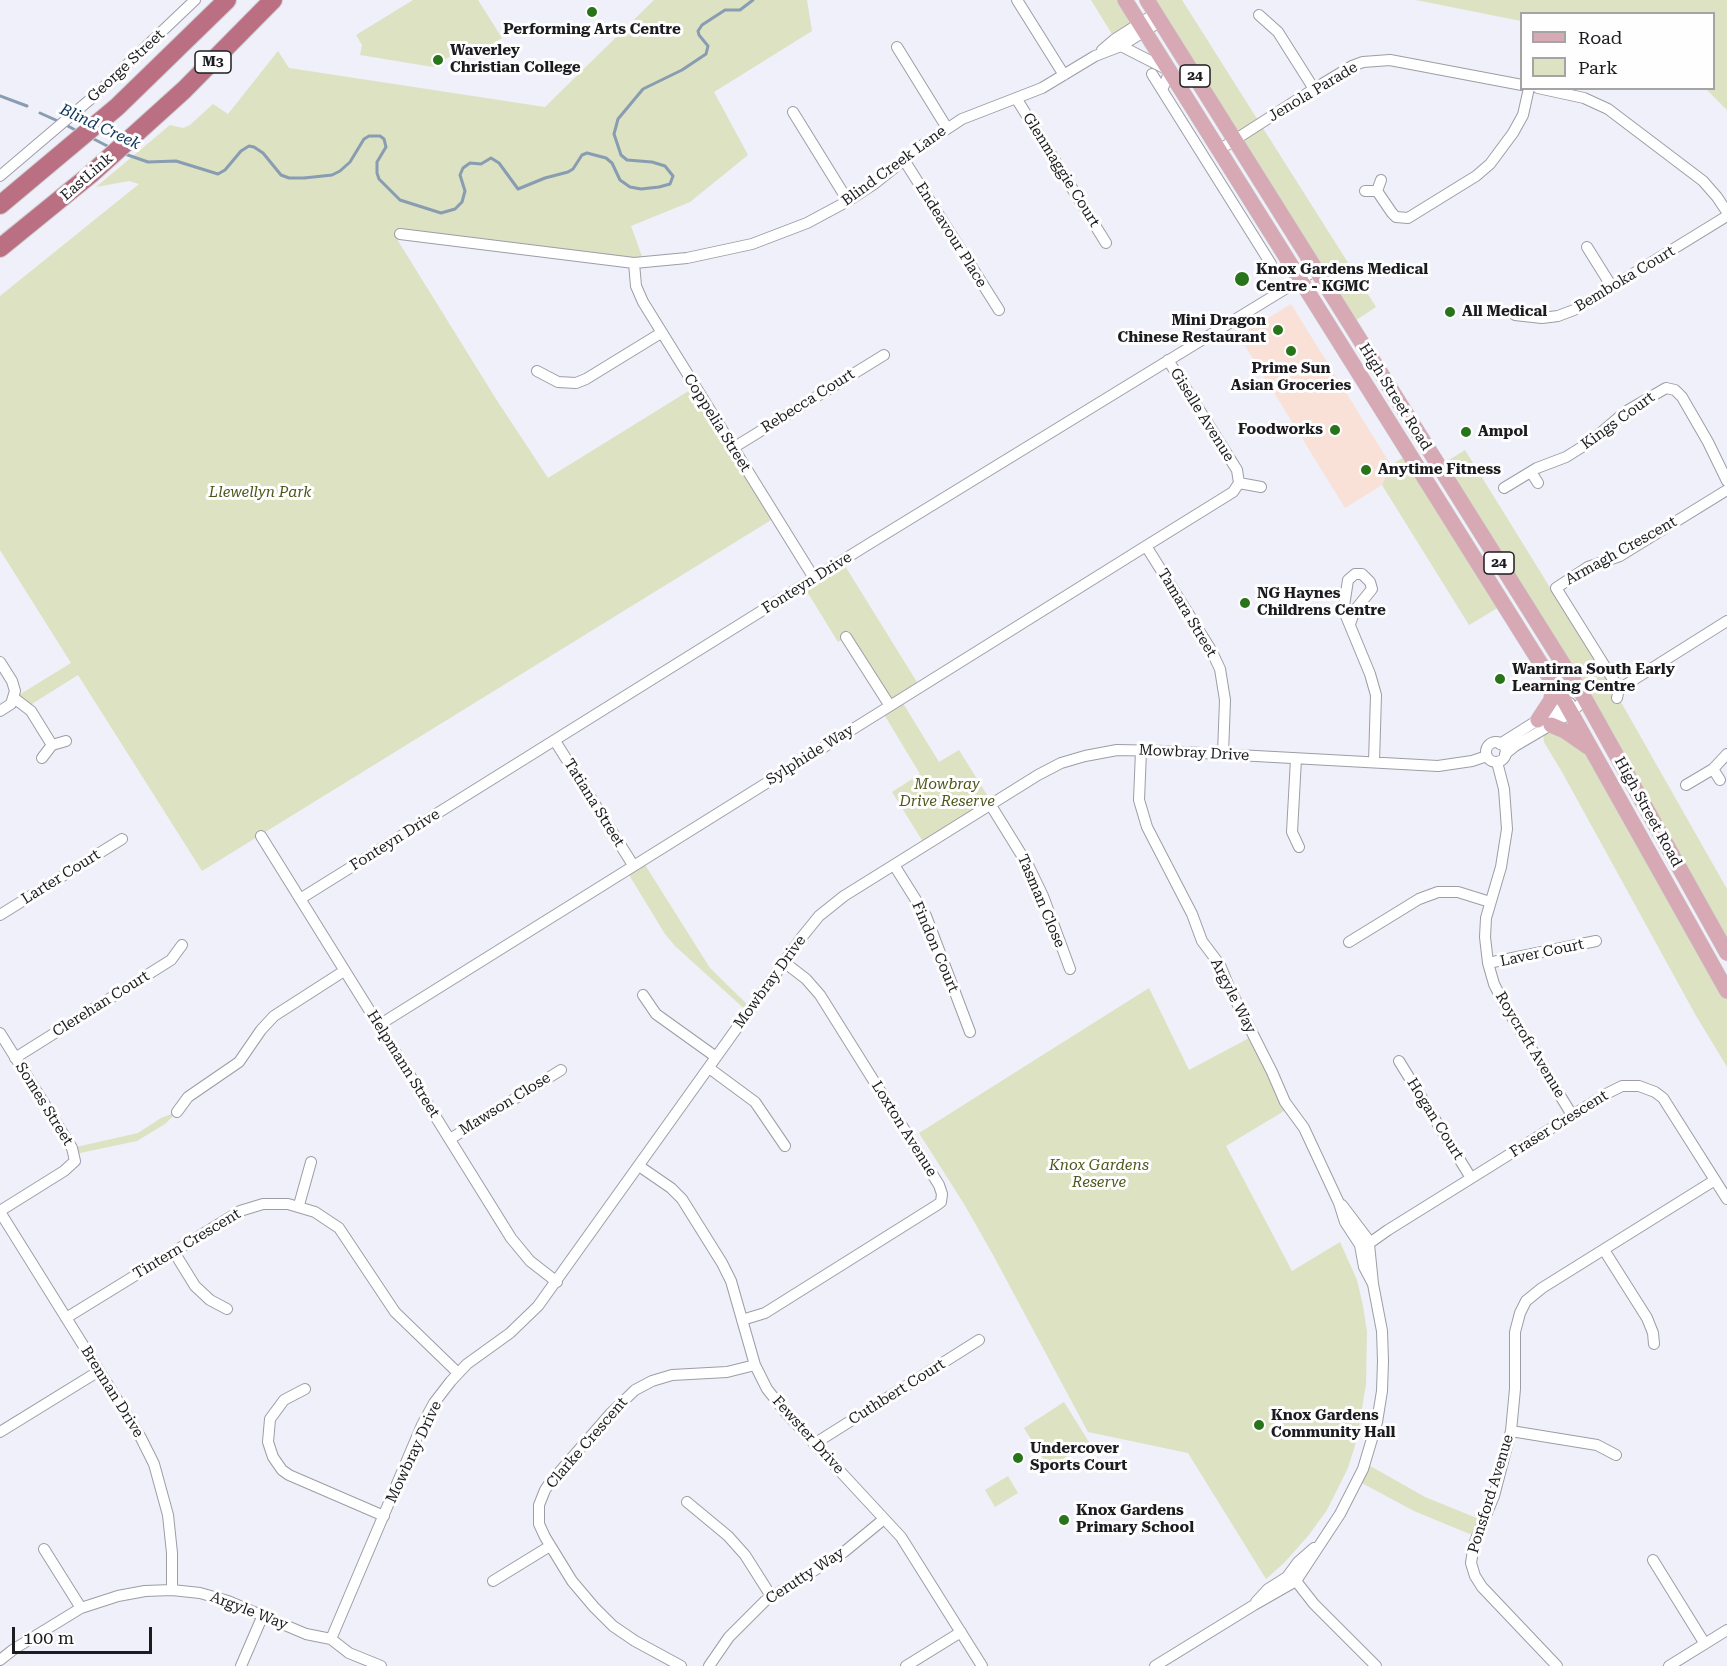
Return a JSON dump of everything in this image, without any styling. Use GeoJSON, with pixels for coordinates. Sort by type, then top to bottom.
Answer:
{"type":"FeatureCollection","features":[{"type":"Feature","properties":{"kind":"highway","name":"M3"},"geometry":{"type":"LineString","coordinates":[[0,205],[117,107],[227,0]]}},
{"type":"Feature","properties":{"kind":"highway","name":"EastLink"},"geometry":{"type":"LineString","coordinates":[[0,248],[92,174],[184,90],[273,0]]}},
{"type":"Feature","properties":{"kind":"main road","name":"High Street Road"},"geometry":{"type":"LineString","coordinates":[[1125,0],[1595,753],[1727,992]]}},
{"type":"Feature","properties":{"kind":"main road","name":"High Street Road"},"geometry":{"type":"LineString","coordinates":[[1155,11],[1585,699],[1727,953]]}},
{"type":"Feature","properties":{"kind":"main road"},"geometry":{"type":"LineString","coordinates":[[1413,426],[1413,460]]}},
{"type":"Feature","properties":{"kind":"main road"},"geometry":{"type":"LineString","coordinates":[[1553,685],[1545,723],[1565,731],[1595,753]]}},
{"type":"Feature","properties":{"kind":"main road"},"geometry":{"type":"LineString","coordinates":[[1678,904],[1683,890],[1689,886]]}},
{"type":"Feature","properties":{"kind":"street","name":"George Street"},"geometry":{"type":"LineString","coordinates":[[0,176],[93,97],[195,0]]}},
{"type":"Feature","properties":{"kind":"street"},"geometry":{"type":"LineString","coordinates":[[1017,0],[1064,75]]}},
{"type":"Feature","properties":{"kind":"street","name":"Blind Creek Lane"},"geometry":{"type":"LineString","coordinates":[[1095,56],[1121,46],[1142,27],[1155,11]]}},
{"type":"Feature","properties":{"kind":"street"},"geometry":{"type":"LineString","coordinates":[[1259,15],[1278,32],[1314,89]]}},
{"type":"Feature","properties":{"kind":"street","name":"Blind Creek Lane"},"geometry":{"type":"LineString","coordinates":[[400,234],[634,263],[687,258],[752,244],[807,224],[874,184],[947,128],[975,113],[1042,88],[1095,56],[1115,39],[1142,27]]}},
{"type":"Feature","properties":{"kind":"street"},"geometry":{"type":"LineString","coordinates":[[1121,46],[1170,71],[1162,90]]}},
{"type":"Feature","properties":{"kind":"street"},"geometry":{"type":"LineString","coordinates":[[897,47],[947,128]]}},
{"type":"Feature","properties":{"kind":"street","name":"Jenola Parade"},"geometry":{"type":"LineString","coordinates":[[1219,150],[1352,66],[1376,60],[1520,85]]}},
{"type":"Feature","properties":{"kind":"street"},"geometry":{"type":"LineString","coordinates":[[1152,74],[1271,264]]}},
{"type":"Feature","properties":{"kind":"street"},"geometry":{"type":"LineString","coordinates":[[1377,191],[1396,217],[1408,218],[1476,176],[1491,164],[1513,133],[1523,115],[1528,90]]}},
{"type":"Feature","properties":{"kind":"street"},"geometry":{"type":"LineString","coordinates":[[1547,90],[1584,98],[1608,109],[1703,181],[1717,197],[1727,214]]}},
{"type":"Feature","properties":{"kind":"street","name":"Glenmaggie Court"},"geometry":{"type":"LineString","coordinates":[[1016,98],[1106,243]]}},
{"type":"Feature","properties":{"kind":"street"},"geometry":{"type":"LineString","coordinates":[[793,112],[848,201]]}},
{"type":"Feature","properties":{"kind":"street","name":"Endeavour Place"},"geometry":{"type":"LineString","coordinates":[[904,160],[999,310]]}},
{"type":"Feature","properties":{"kind":"street"},"geometry":{"type":"LineString","coordinates":[[1377,191],[1381,180]]}},
{"type":"Feature","properties":{"kind":"street"},"geometry":{"type":"LineString","coordinates":[[1365,191],[1377,191]]}},
{"type":"Feature","properties":{"kind":"street","name":"Bemboka Court"},"geometry":{"type":"LineString","coordinates":[[1515,315],[1542,318],[1558,316],[1574,310],[1727,214]]}},
{"type":"Feature","properties":{"kind":"street"},"geometry":{"type":"LineString","coordinates":[[1256,240],[1278,245]]}},
{"type":"Feature","properties":{"kind":"street"},"geometry":{"type":"LineString","coordinates":[[1587,247],[1612,287]]}},
{"type":"Feature","properties":{"kind":"street","name":"Coppelia Street"},"geometry":{"type":"LineString","coordinates":[[634,263],[634,280],[637,291],[814,578]]}},
{"type":"Feature","properties":{"kind":"street","name":"Fonteyn Drive"},"geometry":{"type":"LineString","coordinates":[[300,899],[814,578],[1316,270]]}},
{"type":"Feature","properties":{"kind":"street"},"geometry":{"type":"LineString","coordinates":[[537,371],[564,383],[581,382],[661,333]]}},
{"type":"Feature","properties":{"kind":"street","name":"Rebecca Court"},"geometry":{"type":"LineString","coordinates":[[733,448],[884,355]]}},
{"type":"Feature","properties":{"kind":"street","name":"Giselle Avenue"},"geometry":{"type":"LineString","coordinates":[[1168,360],[1236,470],[1239,483]]}},
{"type":"Feature","properties":{"kind":"street","name":"Kings Court"},"geometry":{"type":"LineString","coordinates":[[1504,488],[1531,472],[1566,457],[1598,436],[1628,410],[1660,390],[1669,388],[1677,391],[1682,397],[1727,481]]}},
{"type":"Feature","properties":{"kind":"street"},"geometry":{"type":"LineString","coordinates":[[1531,472],[1538,483]]}},
{"type":"Feature","properties":{"kind":"street"},"geometry":{"type":"LineString","coordinates":[[1239,483],[1261,487]]}},
{"type":"Feature","properties":{"kind":"street","name":"Sylphide Way"},"geometry":{"type":"LineString","coordinates":[[379,1025],[1233,492],[1239,483]]}},
{"type":"Feature","properties":{"kind":"street","name":"Armagh Crescent"},"geometry":{"type":"LineString","coordinates":[[1727,490],[1620,556],[1588,567],[1556,588],[1618,694],[1727,621]]}},
{"type":"Feature","properties":{"kind":"street","name":"Tamara Street"},"geometry":{"type":"LineString","coordinates":[[1146,546],[1211,650],[1220,669],[1225,692],[1223,754]]}},
{"type":"Feature","properties":{"kind":"street"},"geometry":{"type":"LineString","coordinates":[[1350,624],[1376,695],[1374,762]]}},
{"type":"Feature","properties":{"kind":"street"},"geometry":{"type":"LineString","coordinates":[[846,637],[890,706]]}},
{"type":"Feature","properties":{"kind":"street"},"geometry":{"type":"LineString","coordinates":[[0,662],[14,684],[14,698],[11,704],[0,711]]}},
{"type":"Feature","properties":{"kind":"street"},"geometry":{"type":"LineString","coordinates":[[14,698],[31,711],[52,745]]}},
{"type":"Feature","properties":{"kind":"street","name":"Mowbray Drive"},"geometry":{"type":"LineString","coordinates":[[331,1639],[425,1420],[445,1388],[474,1357],[524,1321],[538,1306],[807,930],[831,905],[990,804],[1061,763],[1107,751],[1141,751],[1444,765],[1472,761],[1487,756],[1488,746],[1494,743],[1501,753],[1585,699]]}},
{"type":"Feature","properties":{"kind":"street"},"geometry":{"type":"LineString","coordinates":[[42,758],[52,745],[66,741]]}},
{"type":"Feature","properties":{"kind":"street","name":"Tatiana Street"},"geometry":{"type":"LineString","coordinates":[[555,741],[633,865]]}},
{"type":"Feature","properties":{"kind":"street","name":"Argyle Way"},"geometry":{"type":"LineString","coordinates":[[1141,751],[1139,800],[1147,827],[1192,914],[1202,941],[1220,965],[1228,987],[1281,1094],[1301,1122],[1340,1203],[1364,1243]]}},
{"type":"Feature","properties":{"kind":"street"},"geometry":{"type":"LineString","coordinates":[[1487,756],[1491,761],[1501,753]]}},
{"type":"Feature","properties":{"kind":"street","name":"Roycroft Avenue"},"geometry":{"type":"LineString","coordinates":[[1501,753],[1507,829],[1503,861],[1490,902],[1485,932],[1488,963],[1494,984],[1504,1004],[1572,1115]]}},
{"type":"Feature","properties":{"kind":"street"},"geometry":{"type":"LineString","coordinates":[[1686,785],[1713,769],[1727,754]]}},
{"type":"Feature","properties":{"kind":"street"},"geometry":{"type":"LineString","coordinates":[[1296,759],[1292,832],[1299,847]]}},
{"type":"Feature","properties":{"kind":"street"},"geometry":{"type":"LineString","coordinates":[[1713,769],[1720,780]]}},
{"type":"Feature","properties":{"kind":"street","name":"Tasman Close"},"geometry":{"type":"LineString","coordinates":[[990,804],[1029,867],[1043,896],[1070,969]]}},
{"type":"Feature","properties":{"kind":"street","name":"Helpmann Street"},"geometry":{"type":"LineString","coordinates":[[261,836],[518,1248],[530,1261],[557,1282]]}},
{"type":"Feature","properties":{"kind":"street","name":"Larter Court"},"geometry":{"type":"LineString","coordinates":[[0,915],[122,839]]}},
{"type":"Feature","properties":{"kind":"street","name":"Findon Court"},"geometry":{"type":"LineString","coordinates":[[894,864],[926,916],[970,1032]]}},
{"type":"Feature","properties":{"kind":"street"},"geometry":{"type":"LineString","coordinates":[[1349,942],[1432,893],[1451,891],[1490,902]]}},
{"type":"Feature","properties":{"kind":"street","name":"Laver Court"},"geometry":{"type":"LineString","coordinates":[[1488,963],[1596,941]]}},
{"type":"Feature","properties":{"kind":"street","name":"Clerehan Court"},"geometry":{"type":"LineString","coordinates":[[15,1058],[171,960],[182,945]]}},
{"type":"Feature","properties":{"kind":"street","name":"Loxton Avenue"},"geometry":{"type":"LineString","coordinates":[[742,1320],[765,1313],[938,1205],[942,1194],[939,1185],[820,995],[806,979],[784,962]]}},
{"type":"Feature","properties":{"kind":"street"},"geometry":{"type":"LineString","coordinates":[[177,1112],[188,1097],[232,1068],[274,1016],[345,972]]}},
{"type":"Feature","properties":{"kind":"street"},"geometry":{"type":"LineString","coordinates":[[643,995],[656,1014],[716,1057]]}},
{"type":"Feature","properties":{"kind":"street","name":"Somes Street"},"geometry":{"type":"LineString","coordinates":[[0,1033],[72,1148],[75,1161],[68,1168],[0,1211]]}},
{"type":"Feature","properties":{"kind":"street","name":"Hogan Court"},"geometry":{"type":"LineString","coordinates":[[1399,1061],[1471,1178]]}},
{"type":"Feature","properties":{"kind":"street"},"geometry":{"type":"LineString","coordinates":[[709,1068],[755,1102],[785,1146]]}},
{"type":"Feature","properties":{"kind":"street","name":"Mawson Close"},"geometry":{"type":"LineString","coordinates":[[450,1139],[561,1070]]}},
{"type":"Feature","properties":{"kind":"street","name":"Fraser Crescent"},"geometry":{"type":"LineString","coordinates":[[1364,1243],[1622,1086],[1639,1086],[1655,1092],[1669,1105],[1727,1199]]}},
{"type":"Feature","properties":{"kind":"street"},"geometry":{"type":"LineString","coordinates":[[299,1206],[311,1162]]}},
{"type":"Feature","properties":{"kind":"street","name":"Fewster Drive"},"geometry":{"type":"LineString","coordinates":[[639,1166],[677,1193],[727,1272],[755,1365],[773,1397],[906,1545],[982,1666]]}},
{"type":"Feature","properties":{"kind":"street","name":"Ponsford Avenue"},"geometry":{"type":"LineString","coordinates":[[1557,1666],[1482,1587],[1471,1563],[1474,1544],[1494,1496],[1511,1431],[1515,1389],[1516,1325],[1522,1307],[1542,1288],[1715,1180]]}},
{"type":"Feature","properties":{"kind":"street","name":"Tintern Crescent"},"geometry":{"type":"LineString","coordinates":[[66,1318],[247,1208],[271,1203],[299,1206],[323,1216],[339,1228],[389,1304],[458,1373]]}},
{"type":"Feature","properties":{"kind":"street","name":"Brennan Drive"},"geometry":{"type":"LineString","coordinates":[[0,1211],[141,1438],[159,1477],[170,1528],[172,1590]]}},
{"type":"Feature","properties":{"kind":"street"},"geometry":{"type":"LineString","coordinates":[[1155,1666],[1291,1581],[1340,1514],[1358,1481],[1377,1422],[1382,1390],[1383,1360],[1382,1331],[1364,1243]]}},
{"type":"Feature","properties":{"kind":"street"},"geometry":{"type":"LineString","coordinates":[[1604,1250],[1647,1318],[1654,1344]]}},
{"type":"Feature","properties":{"kind":"street"},"geometry":{"type":"LineString","coordinates":[[174,1252],[195,1286],[210,1300],[227,1309]]}},
{"type":"Feature","properties":{"kind":"street","name":"Cuthbert Court"},"geometry":{"type":"LineString","coordinates":[[814,1444],[979,1340]]}},
{"type":"Feature","properties":{"kind":"street","name":"Clarke Crescent"},"geometry":{"type":"LineString","coordinates":[[681,1666],[646,1649],[608,1621],[577,1586],[542,1531],[539,1505],[545,1490],[627,1397],[643,1385],[662,1377],[682,1373],[727,1372],[755,1365]]}},
{"type":"Feature","properties":{"kind":"street"},"geometry":{"type":"LineString","coordinates":[[0,1432],[99,1371]]}},
{"type":"Feature","properties":{"kind":"street"},"geometry":{"type":"LineString","coordinates":[[305,1389],[284,1400],[270,1419],[268,1442],[273,1457],[282,1470],[289,1475],[384,1516]]}},
{"type":"Feature","properties":{"kind":"street"},"geometry":{"type":"LineString","coordinates":[[1511,1431],[1597,1445],[1616,1455]]}},
{"type":"Feature","properties":{"kind":"street"},"geometry":{"type":"LineString","coordinates":[[687,1502],[728,1536],[745,1556],[771,1596]]}},
{"type":"Feature","properties":{"kind":"street","name":"Cerutty Way"},"geometry":{"type":"LineString","coordinates":[[709,1666],[729,1637],[771,1596],[844,1552],[884,1519]]}},
{"type":"Feature","properties":{"kind":"street"},"geometry":{"type":"LineString","coordinates":[[494,1581],[550,1546]]}},
{"type":"Feature","properties":{"kind":"street"},"geometry":{"type":"LineString","coordinates":[[44,1549],[81,1608]]}},
{"type":"Feature","properties":{"kind":"street"},"geometry":{"type":"LineString","coordinates":[[1653,1560],[1705,1644]]}},
{"type":"Feature","properties":{"kind":"street"},"geometry":{"type":"LineString","coordinates":[[1291,1581],[1376,1666]]}},
{"type":"Feature","properties":{"kind":"street","name":"Argyle Way"},"geometry":{"type":"LineString","coordinates":[[0,1660],[81,1608],[128,1594],[172,1590],[214,1596],[306,1634],[331,1639],[349,1653],[381,1666]]}},
{"type":"Feature","properties":{"kind":"street"},"geometry":{"type":"LineString","coordinates":[[241,1666],[263,1615]]}},
{"type":"Feature","properties":{"kind":"street"},"geometry":{"type":"LineString","coordinates":[[1669,1666],[1727,1630]]}},
{"type":"Feature","properties":{"kind":"street"},"geometry":{"type":"LineString","coordinates":[[906,1666],[961,1632]]}},
{"type":"Feature","properties":{"kind":"street","name":"Argyle Way"},"geometry":{"type":"LineString","coordinates":[[0,1655],[14,1649]]}},
{"type":"Feature","properties":{"kind":"shaded area"},"geometry":{"type":"Polygon","coordinates":[[[1291,304],[1391,465],[1382,485],[1345,508],[1239,336],[1291,304]]]}},
{"type":"Feature","properties":{"kind":"green space"},"geometry":{"type":"Polygon","coordinates":[[[413,0],[478,0],[502,38],[484,49],[465,47],[433,67],[360,55],[362,45],[356,35],[413,0]]]}},
{"type":"Feature","properties":{"kind":"green space","name":"Llewellyn Park"},"geometry":{"type":"Polygon","coordinates":[[[654,0],[807,0],[812,31],[714,92],[748,155],[690,202],[631,226],[644,262],[395,236],[548,478],[695,387],[776,517],[202,871],[78,675],[27,707],[14,698],[71,663],[0,550],[0,296],[139,184],[129,181],[96,187],[170,125],[183,128],[190,125],[213,104],[228,114],[278,51],[289,68],[545,107],[654,0]]]}},
{"type":"Feature","properties":{"kind":"green space"},"geometry":{"type":"Polygon","coordinates":[[[1091,0],[1125,0],[1140,23],[1115,39],[1091,0]]]}},
{"type":"Feature","properties":{"kind":"green space"},"geometry":{"type":"Polygon","coordinates":[[[1147,0],[1182,0],[1376,307],[1350,324],[1147,0]]]}},
{"type":"Feature","properties":{"kind":"green space"},"geometry":{"type":"Polygon","coordinates":[[[1416,0],[1727,0],[1727,110],[1707,90],[1715,90],[1715,12],[1520,12],[1520,21],[1416,0]]]}},
{"type":"Feature","properties":{"kind":"green space"},"geometry":{"type":"Polygon","coordinates":[[[1465,450],[1622,704],[1727,889],[1727,953],[1439,466],[1465,450]]]}},
{"type":"Feature","properties":{"kind":"green space"},"geometry":{"type":"Polygon","coordinates":[[[1409,454],[1504,604],[1469,625],[1382,485],[1391,465],[1409,454]]]}},
{"type":"Feature","properties":{"kind":"green space","name":"Mowbray Drive Reserve"},"geometry":{"type":"Polygon","coordinates":[[[842,561],[920,687],[901,700],[939,762],[959,750],[992,803],[925,845],[892,792],[920,774],[882,711],[890,706],[846,637],[838,642],[803,585],[842,561]]]}},
{"type":"Feature","properties":{"kind":"green space"},"geometry":{"type":"Polygon","coordinates":[[[1543,730],[1580,741],[1727,991],[1727,1067],[1695,1014],[1544,742],[1543,730]]]}},
{"type":"Feature","properties":{"kind":"green space"},"geometry":{"type":"Polygon","coordinates":[[[642,860],[710,968],[751,1008],[748,1012],[675,946],[665,934],[626,870],[642,860]]]}},
{"type":"Feature","properties":{"kind":"green space","name":"Knox Gardens Reserve"},"geometry":{"type":"Polygon","coordinates":[[[1149,988],[1189,1070],[1253,1036],[1289,1108],[1226,1146],[1292,1271],[1340,1242],[1357,1280],[1363,1306],[1367,1332],[1366,1384],[1357,1439],[1348,1468],[1327,1510],[1308,1536],[1266,1579],[1188,1453],[1088,1432],[992,1253],[919,1133],[1149,988]]]}},
{"type":"Feature","properties":{"kind":"green space"},"geometry":{"type":"Polygon","coordinates":[[[177,1112],[165,1124],[137,1141],[75,1154],[72,1148],[138,1133],[161,1118],[177,1112]]]}},
{"type":"Feature","properties":{"kind":"green space"},"geometry":{"type":"Polygon","coordinates":[[[1064,1402],[1089,1442],[1049,1468],[1024,1428],[1064,1402]]]}},
{"type":"Feature","properties":{"kind":"green space"},"geometry":{"type":"Polygon","coordinates":[[[1365,1463],[1425,1497],[1484,1521],[1477,1537],[1414,1511],[1358,1481],[1365,1463]]]}},
{"type":"Feature","properties":{"kind":"green space"},"geometry":{"type":"Polygon","coordinates":[[[1008,1476],[1018,1493],[995,1507],[985,1490],[1008,1476]]]}},
{"type":"Feature","properties":{"kind":"waterway","name":"Blind Creek"},"geometry":{"type":"LineString","coordinates":[[122,153],[148,162],[176,161],[218,174],[249,146],[263,153],[281,175],[289,178],[304,178],[332,175],[340,171],[350,162],[364,139],[369,136],[380,136],[384,139],[386,147],[377,162],[379,179],[400,200],[441,213],[455,209],[462,202],[465,191],[460,175],[463,168],[470,163],[481,164],[491,158],[499,163],[518,189],[568,172],[573,169],[582,155],[587,153],[606,158],[612,163],[620,180],[630,187],[641,189],[659,187],[670,184],[673,176],[665,166],[652,162],[627,160],[621,155],[614,134],[618,119],[643,89],[682,70],[706,54],[708,46],[698,31],[702,25],[725,10],[740,10],[753,0]]}},
{"type":"Feature","properties":{"kind":"waterway","name":"Blind Creek"},"geometry":{"type":"LineString","coordinates":[[0,96],[27,106]]}},
{"type":"Feature","properties":{"kind":"waterway","name":"Blind Creek"},"geometry":{"type":"LineString","coordinates":[[40,113],[60,122]]}},
{"type":"Feature","properties":{"kind":"waterway","name":"Blind Creek"},"geometry":{"type":"LineString","coordinates":[[66,125],[79,132]]}},
{"type":"Feature","properties":{"kind":"waterway","name":"Blind Creek"},"geometry":{"type":"LineString","coordinates":[[90,137],[111,148]]}},
{"type":"Feature","properties":{"kind":"place","name":"Performing Arts Centre"},"geometry":{"type":"Point","coordinates":[592,12]}},
{"type":"Feature","properties":{"kind":"place","name":"Waverley Christian College"},"geometry":{"type":"Point","coordinates":[438,60]}},
{"type":"Feature","properties":{"kind":"place","name":"Knox Gardens Medical Centre - KGMC"},"geometry":{"type":"Point","coordinates":[1242,279]}},
{"type":"Feature","properties":{"kind":"place","name":"All Medical"},"geometry":{"type":"Point","coordinates":[1450,312]}},
{"type":"Feature","properties":{"kind":"place","name":"Mini Dragon Chinese Restaurant"},"geometry":{"type":"Point","coordinates":[1278,330]}},
{"type":"Feature","properties":{"kind":"place","name":"Prime Sun Asian Groceries"},"geometry":{"type":"Point","coordinates":[1291,351]}},
{"type":"Feature","properties":{"kind":"place","name":"Foodworks"},"geometry":{"type":"Point","coordinates":[1335,430]}},
{"type":"Feature","properties":{"kind":"place","name":"Ampol"},"geometry":{"type":"Point","coordinates":[1466,432]}},
{"type":"Feature","properties":{"kind":"place","name":"Anytime Fitness"},"geometry":{"type":"Point","coordinates":[1366,470]}},
{"type":"Feature","properties":{"kind":"place","name":"NG Haynes Childrens Centre"},"geometry":{"type":"Point","coordinates":[1245,603]}},
{"type":"Feature","properties":{"kind":"place","name":"Wantirna South Early Learning Centre"},"geometry":{"type":"Point","coordinates":[1500,679]}},
{"type":"Feature","properties":{"kind":"place","name":"Knox Gardens Community Hall"},"geometry":{"type":"Point","coordinates":[1259,1425]}},
{"type":"Feature","properties":{"kind":"place","name":"Undercover Sports Court"},"geometry":{"type":"Point","coordinates":[1018,1458]}},
{"type":"Feature","properties":{"kind":"place","name":"Knox Gardens Primary School"},"geometry":{"type":"Point","coordinates":[1064,1520]}}]}
